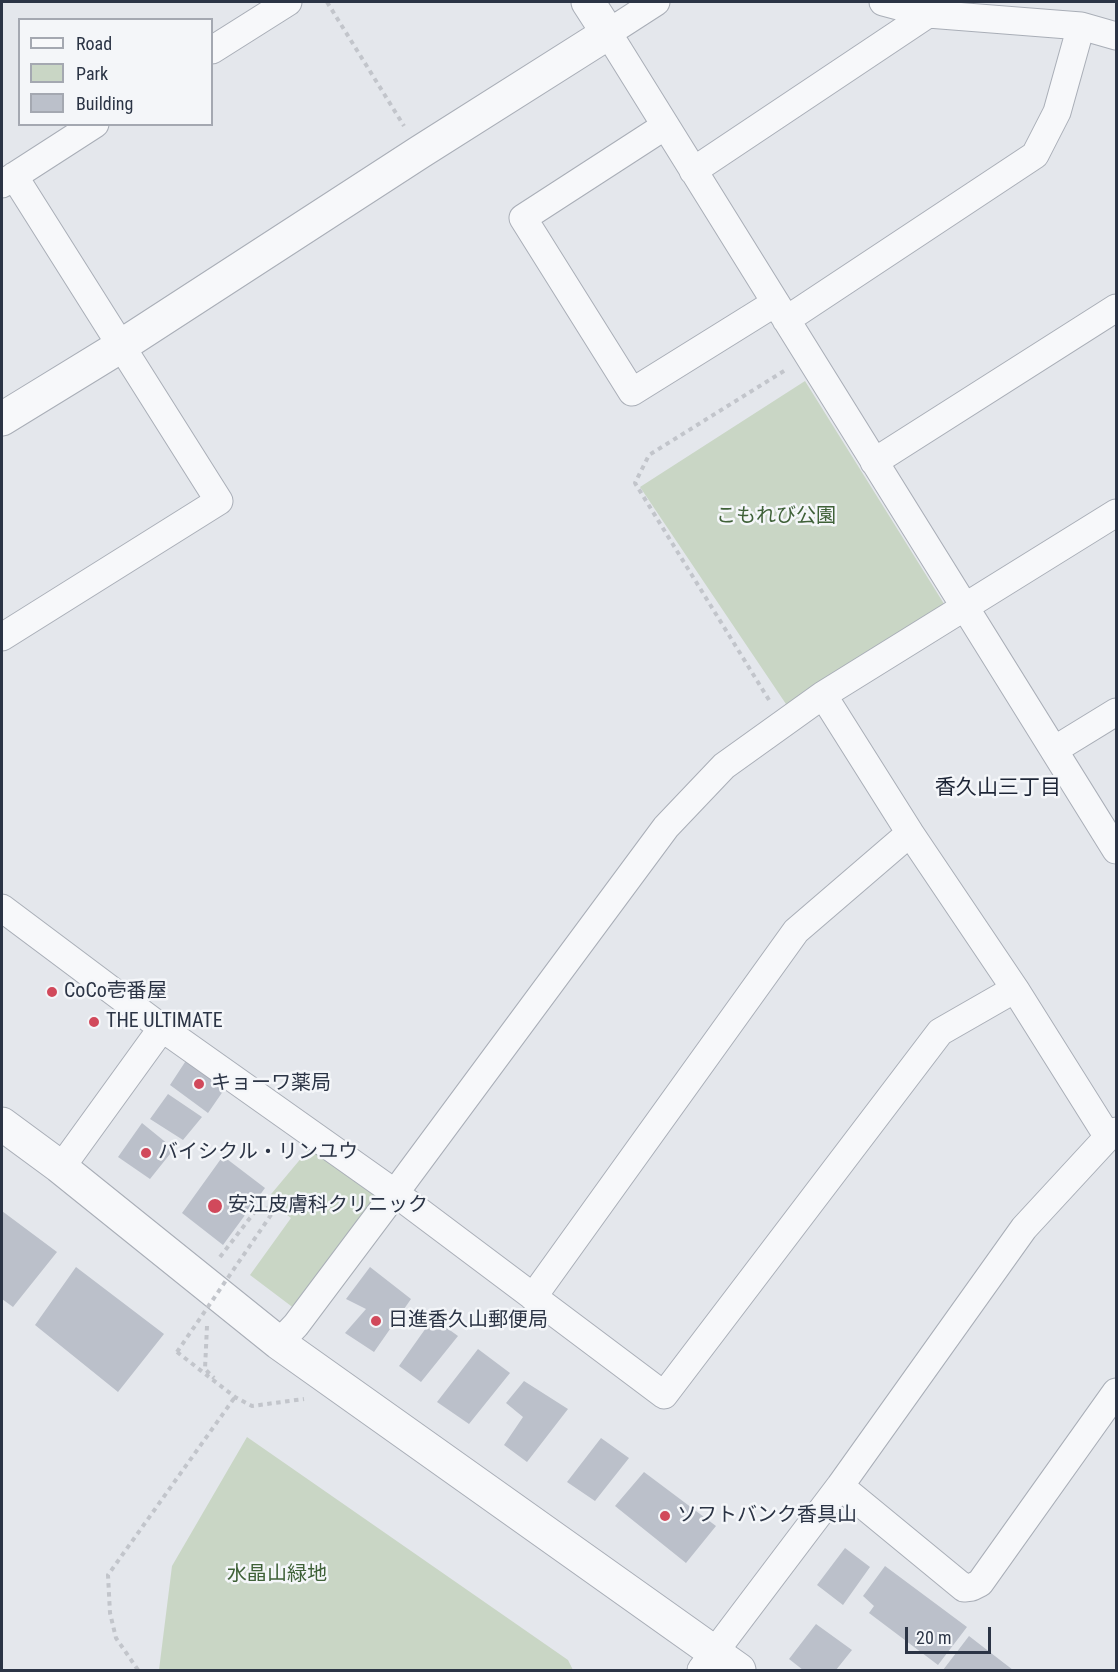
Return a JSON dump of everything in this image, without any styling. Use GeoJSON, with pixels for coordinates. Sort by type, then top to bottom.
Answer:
{"type":"FeatureCollection","features":[{"type":"Feature","properties":{"kind":"street"},"geometry":{"type":"LineString","coordinates":[[213,49],[288,2]]}},
{"type":"Feature","properties":{"kind":"street"},"geometry":{"type":"LineString","coordinates":[[588,2],[1116,850]]}},
{"type":"Feature","properties":{"kind":"street"},"geometry":{"type":"LineString","coordinates":[[2,419],[121,346],[657,2]]}},
{"type":"Feature","properties":{"kind":"street"},"geometry":{"type":"LineString","coordinates":[[883,2],[928,14],[1081,26],[1116,36]]}},
{"type":"Feature","properties":{"kind":"street"},"geometry":{"type":"LineString","coordinates":[[693,171],[928,14]]}},
{"type":"Feature","properties":{"kind":"street"},"geometry":{"type":"LineString","coordinates":[[665,126],[523,218],[632,392],[780,312],[1035,155],[1057,112],[1081,26]]}},
{"type":"Feature","properties":{"kind":"street"},"geometry":{"type":"LineString","coordinates":[[2,637],[219,501],[121,346],[8,180],[92,126]]}},
{"type":"Feature","properties":{"kind":"street"},"geometry":{"type":"LineString","coordinates":[[874,462],[1116,308]]}},
{"type":"Feature","properties":{"kind":"street"},"geometry":{"type":"LineString","coordinates":[[279,1343],[296,1325],[395,1193],[666,827],[724,766],[823,695],[1116,513]]}},
{"type":"Feature","properties":{"kind":"street"},"geometry":{"type":"LineString","coordinates":[[2,1124],[59,1166],[279,1343],[718,1664],[840,1486],[1024,1228],[1112,1134],[910,833],[823,695]]}},
{"type":"Feature","properties":{"kind":"street"},"geometry":{"type":"LineString","coordinates":[[1054,750],[1116,712]]}},
{"type":"Feature","properties":{"kind":"street"},"geometry":{"type":"LineString","coordinates":[[533,1297],[796,931],[910,833]]}},
{"type":"Feature","properties":{"kind":"street"},"geometry":{"type":"LineString","coordinates":[[2,908],[162,1028],[395,1193],[664,1395],[940,1032],[1015,989]]}},
{"type":"Feature","properties":{"kind":"street"},"geometry":{"type":"LineString","coordinates":[[59,1166],[68,1158],[162,1028]]}},
{"type":"Feature","properties":{"kind":"street"},"geometry":{"type":"LineString","coordinates":[[840,1486],[964,1588],[972,1587],[980,1582],[1116,1392]]}},
{"type":"Feature","properties":{"kind":"path"},"geometry":{"type":"LineString","coordinates":[[327,2],[420,152]]}},
{"type":"Feature","properties":{"kind":"path"},"geometry":{"type":"LineString","coordinates":[[784,723],[635,483],[649,455],[808,356]]}},
{"type":"Feature","properties":{"kind":"path"},"geometry":{"type":"LineString","coordinates":[[216,1262],[260,1205],[273,1212],[177,1352],[252,1407],[308,1399]]}},
{"type":"Feature","properties":{"kind":"path"},"geometry":{"type":"LineString","coordinates":[[207,1326],[205,1369],[235,1396]]}},
{"type":"Feature","properties":{"kind":"path"},"geometry":{"type":"LineString","coordinates":[[138,1671],[116,1638],[110,1613],[108,1575],[235,1396]]}},
{"type":"Feature","properties":{"kind":"green space","name":"こもれび公園"},"geometry":{"type":"Polygon","coordinates":[[[805,381],[946,607],[788,707],[640,487],[805,381]]]}},
{"type":"Feature","properties":{"kind":"green space"},"geometry":{"type":"Polygon","coordinates":[[[313,1144],[384,1196],[299,1312],[250,1275],[291,1218],[267,1199],[313,1144]]]}},
{"type":"Feature","properties":{"kind":"green space","name":"水晶山緑地"},"geometry":{"type":"Polygon","coordinates":[[[247,1437],[568,1660],[573,1670],[159,1670],[172,1566],[247,1437]]]}},
{"type":"Feature","properties":{"kind":"building","name":"キョーワ薬局"},"geometry":{"type":"Polygon","coordinates":[[[189,1056],[228,1084],[208,1113],[170,1085],[189,1056]]]}},
{"type":"Feature","properties":{"kind":"building"},"geometry":{"type":"Polygon","coordinates":[[[168,1094],[202,1117],[183,1140],[150,1119],[168,1094]]]}},
{"type":"Feature","properties":{"kind":"building","name":"バイシクル・リンユウ"},"geometry":{"type":"Polygon","coordinates":[[[142,1123],[174,1149],[150,1179],[118,1157],[142,1123]]]}},
{"type":"Feature","properties":{"kind":"building","name":"安江皮膚科クリニック"},"geometry":{"type":"Polygon","coordinates":[[[223,1156],[265,1188],[223,1245],[182,1213],[223,1156]]]}},
{"type":"Feature","properties":{"kind":"building"},"geometry":{"type":"Polygon","coordinates":[[[2,1211],[57,1252],[13,1307],[2,1299],[2,1211]]]}},
{"type":"Feature","properties":{"kind":"building"},"geometry":{"type":"Polygon","coordinates":[[[76,1267],[164,1334],[118,1392],[35,1325],[76,1267]]]}},
{"type":"Feature","properties":{"kind":"building","name":"日進香久山郵便局"},"geometry":{"type":"Polygon","coordinates":[[[370,1267],[411,1299],[374,1352],[345,1333],[366,1309],[346,1299],[370,1267]]]}},
{"type":"Feature","properties":{"kind":"building"},"geometry":{"type":"Polygon","coordinates":[[[433,1318],[458,1336],[421,1382],[399,1366],[433,1318]]]}},
{"type":"Feature","properties":{"kind":"building"},"geometry":{"type":"Polygon","coordinates":[[[478,1349],[510,1373],[469,1424],[437,1402],[478,1349]]]}},
{"type":"Feature","properties":{"kind":"building"},"geometry":{"type":"Polygon","coordinates":[[[524,1381],[568,1409],[527,1462],[504,1445],[523,1417],[506,1403],[524,1381]]]}},
{"type":"Feature","properties":{"kind":"building"},"geometry":{"type":"Polygon","coordinates":[[[601,1438],[629,1458],[595,1501],[567,1482],[601,1438]]]}},
{"type":"Feature","properties":{"kind":"building","name":"ソフトバンク香具山"},"geometry":{"type":"Polygon","coordinates":[[[644,1472],[716,1526],[686,1563],[615,1506],[644,1472]]]}},
{"type":"Feature","properties":{"kind":"building"},"geometry":{"type":"Polygon","coordinates":[[[845,1548],[870,1567],[843,1605],[817,1585],[845,1548]]]}},
{"type":"Feature","properties":{"kind":"building"},"geometry":{"type":"Polygon","coordinates":[[[885,1566],[967,1627],[938,1665],[869,1613],[874,1606],[863,1596],[885,1566]]]}},
{"type":"Feature","properties":{"kind":"building"},"geometry":{"type":"Polygon","coordinates":[[[816,1624],[852,1650],[836,1670],[803,1670],[789,1659],[816,1624]]]}},
{"type":"Feature","properties":{"kind":"building"},"geometry":{"type":"Polygon","coordinates":[[[969,1636],[1013,1670],[943,1670],[969,1636]]]}},
{"type":"Feature","properties":{"kind":"place","name":"CoCo壱番屋"},"geometry":{"type":"Point","coordinates":[52,992]}},
{"type":"Feature","properties":{"kind":"place","name":"THE ULTIMATE"},"geometry":{"type":"Point","coordinates":[94,1022]}},
{"type":"Feature","properties":{"kind":"place","name":"キョーワ薬局"},"geometry":{"type":"Point","coordinates":[199,1084]}},
{"type":"Feature","properties":{"kind":"place","name":"バイシクル・リンユウ"},"geometry":{"type":"Point","coordinates":[146,1153]}},
{"type":"Feature","properties":{"kind":"place","name":"安江皮膚科クリニック"},"geometry":{"type":"Point","coordinates":[215,1206]}},
{"type":"Feature","properties":{"kind":"place","name":"日進香久山郵便局"},"geometry":{"type":"Point","coordinates":[376,1321]}},
{"type":"Feature","properties":{"kind":"place","name":"ソフトバンク香具山"},"geometry":{"type":"Point","coordinates":[665,1516]}},
{"type":"Feature","properties":{"kind":"district","name":"香久山三丁目"},"geometry":{"type":"Point","coordinates":[998,789]}}]}
